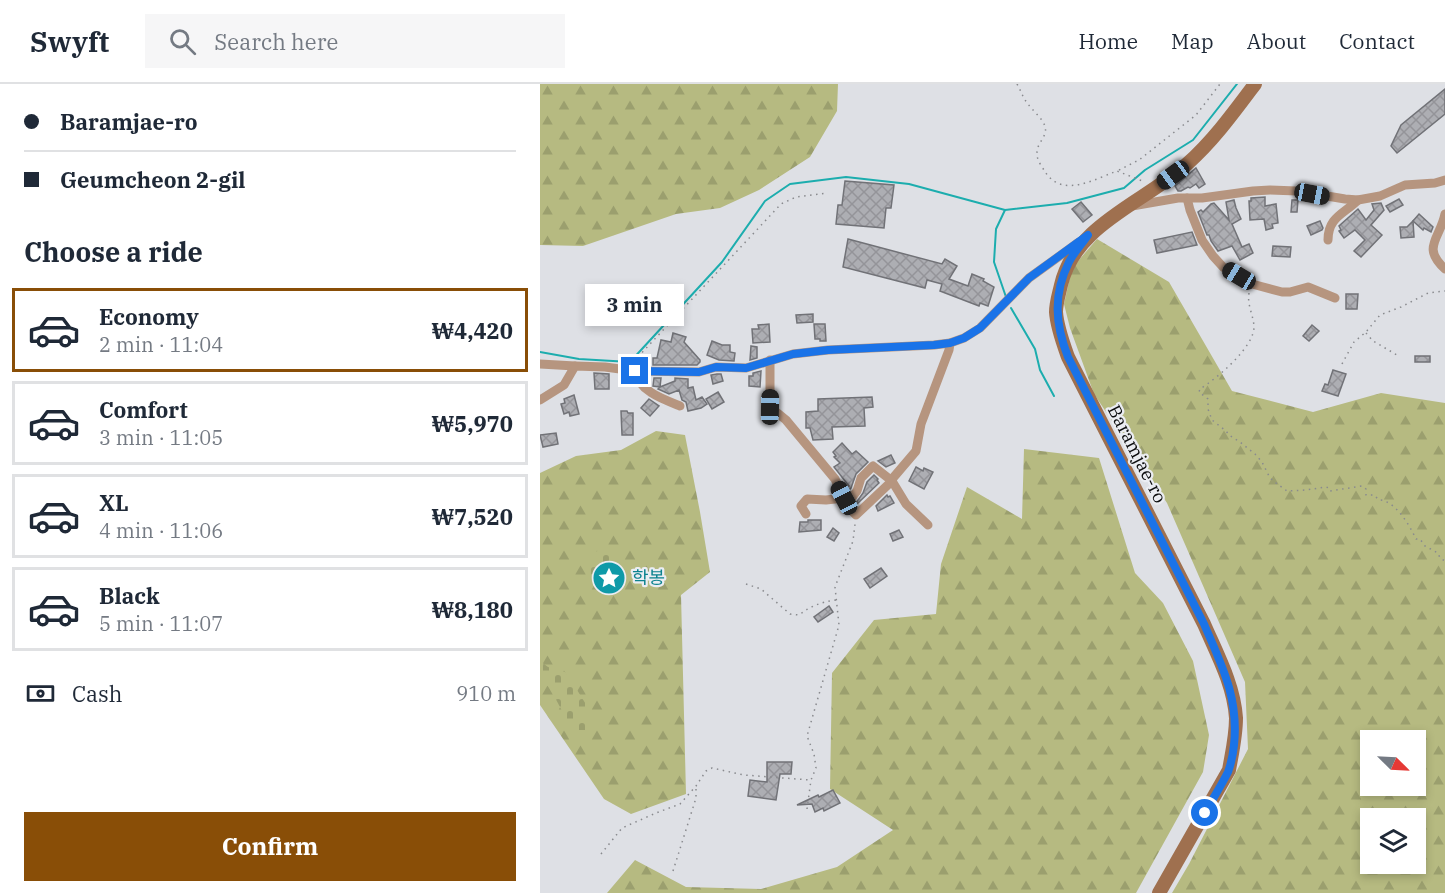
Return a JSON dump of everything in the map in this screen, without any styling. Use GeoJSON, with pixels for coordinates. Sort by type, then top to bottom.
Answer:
{"type":"FeatureCollection","features":[{"type":"Feature","properties":{"kind":"street","name":"Baramjae-ro"},"geometry":{"type":"LineString","coordinates":[[1159,893],[1229,770],[1236,717],[1231,691],[1222,664],[1204,624],[1073,368],[1062,342],[1056,313],[1063,277],[1069,261],[1088,235],[1187,164],[1216,135],[1255,84]]}},
{"type":"Feature","properties":{"kind":"street"},"geometry":{"type":"LineString","coordinates":[[1128,207],[1178,198],[1202,198],[1270,190],[1297,191],[1358,200],[1380,196],[1405,185],[1436,183],[1445,180]]}},
{"type":"Feature","properties":{"kind":"street"},"geometry":{"type":"LineString","coordinates":[[1187,198],[1202,240],[1223,267],[1252,284],[1282,292],[1308,287],[1335,298]]}},
{"type":"Feature","properties":{"kind":"street"},"geometry":{"type":"LineString","coordinates":[[1328,240],[1328,231],[1336,218],[1358,200]]}},
{"type":"Feature","properties":{"kind":"street"},"geometry":{"type":"LineString","coordinates":[[1445,214],[1432,249],[1433,256],[1445,269]]}},
{"type":"Feature","properties":{"kind":"street"},"geometry":{"type":"LineString","coordinates":[[540,363],[635,371],[699,372],[716,367],[746,368],[805,352],[950,343],[980,328],[1029,278],[1088,235]]}},
{"type":"Feature","properties":{"kind":"street"},"geometry":{"type":"LineString","coordinates":[[770,360],[770,407],[786,420],[835,479],[845,501],[856,515],[892,481],[916,451],[921,424],[950,343]]}},
{"type":"Feature","properties":{"kind":"street"},"geometry":{"type":"LineString","coordinates":[[540,400],[564,385],[575,366]]}},
{"type":"Feature","properties":{"kind":"street"},"geometry":{"type":"LineString","coordinates":[[635,371],[636,378],[656,397],[680,406]]}},
{"type":"Feature","properties":{"kind":"street"},"geometry":{"type":"LineString","coordinates":[[806,514],[801,506],[807,500],[845,501],[857,491],[861,478],[873,466],[892,481],[906,504],[928,525]]}},
{"type":"Feature","properties":{"kind":"path"},"geometry":{"type":"LineString","coordinates":[[1017,84],[1026,102],[1046,129],[1036,156],[1049,177],[1065,186],[1093,180],[1139,160],[1196,116],[1220,84]]}},
{"type":"Feature","properties":{"kind":"path"},"geometry":{"type":"LineString","coordinates":[[1117,171],[1141,180]]}},
{"type":"Feature","properties":{"kind":"path"},"geometry":{"type":"LineString","coordinates":[[635,371],[636,359],[781,204],[796,197],[827,193]]}},
{"type":"Feature","properties":{"kind":"path"},"geometry":{"type":"LineString","coordinates":[[1252,284],[1248,301],[1254,329],[1248,343],[1224,371],[1199,392],[1208,399],[1208,409],[1212,420],[1228,435],[1255,454],[1270,478],[1287,491],[1326,487],[1330,490],[1362,486],[1366,489],[1366,495],[1374,495],[1378,500],[1384,500],[1394,508],[1410,526],[1416,539],[1420,539],[1425,546],[1438,553],[1445,561]]}},
{"type":"Feature","properties":{"kind":"path"},"geometry":{"type":"LineString","coordinates":[[1342,364],[1354,342],[1380,315],[1428,293],[1445,291]]}},
{"type":"Feature","properties":{"kind":"path"},"geometry":{"type":"LineString","coordinates":[[1366,332],[1373,341],[1397,355]]}},
{"type":"Feature","properties":{"kind":"path"},"geometry":{"type":"LineString","coordinates":[[807,809],[811,780],[816,768],[807,736],[839,625],[836,587],[853,541],[856,515]]}},
{"type":"Feature","properties":{"kind":"path"},"geometry":{"type":"LineString","coordinates":[[747,584],[761,589],[790,614],[799,615],[810,607],[836,600]]}},
{"type":"Feature","properties":{"kind":"path"},"geometry":{"type":"LineString","coordinates":[[601,854],[622,828],[680,804],[706,771],[712,768],[744,775],[811,780]]}},
{"type":"Feature","properties":{"kind":"path"},"geometry":{"type":"LineString","coordinates":[[673,872],[696,798],[696,786]]}},
{"type":"Feature","properties":{"kind":"green space"},"geometry":{"type":"Polygon","coordinates":[[[540,84],[838,84],[837,111],[810,157],[759,190],[720,208],[676,214],[583,246],[540,245],[540,84]]]}},
{"type":"Feature","properties":{"kind":"green space"},"geometry":{"type":"Polygon","coordinates":[[[1097,239],[1169,282],[1232,391],[1313,412],[1381,393],[1445,403],[1445,893],[1172,893],[1248,749],[1245,682],[1167,503],[1094,394],[1070,328],[1064,304],[1072,268],[1097,239]]]}},
{"type":"Feature","properties":{"kind":"green space"},"geometry":{"type":"Polygon","coordinates":[[[656,431],[685,435],[710,572],[681,595],[686,794],[631,814],[604,799],[540,705],[540,473],[576,456],[621,450],[656,431]]]}},
{"type":"Feature","properties":{"kind":"green space"},"geometry":{"type":"Polygon","coordinates":[[[1024,449],[1099,458],[1135,573],[1163,603],[1193,661],[1209,735],[1203,772],[1136,893],[607,893],[635,860],[686,887],[761,889],[837,867],[893,830],[830,789],[832,673],[874,620],[936,614],[941,564],[967,487],[1022,519],[1024,449]]]}},
{"type":"Feature","properties":{"kind":"green space"},"geometry":{"type":"Polygon","coordinates":[[[600,550],[610,554],[614,566],[607,575],[599,580],[590,573],[588,563],[590,554],[600,550]]]}},
{"type":"Feature","properties":{"kind":"green space"},"geometry":{"type":"Polygon","coordinates":[[[540,661],[548,667],[565,672],[569,677],[587,706],[588,730],[572,730],[550,688],[540,679],[540,661]]]}},
{"type":"Feature","properties":{"kind":"building"},"geometry":{"type":"Polygon","coordinates":[[[1445,89],[1445,114],[1397,153],[1391,146],[1401,125],[1445,89]]]}},
{"type":"Feature","properties":{"kind":"building"},"geometry":{"type":"Polygon","coordinates":[[[1196,168],[1205,184],[1199,188],[1196,184],[1178,191],[1175,186],[1196,168]]]}},
{"type":"Feature","properties":{"kind":"building"},"geometry":{"type":"Polygon","coordinates":[[[845,181],[894,185],[891,208],[886,208],[884,228],[836,224],[838,205],[842,205],[845,181]]]}},
{"type":"Feature","properties":{"kind":"building"},"geometry":{"type":"Polygon","coordinates":[[[1265,197],[1265,206],[1276,204],[1278,223],[1272,224],[1273,228],[1266,230],[1264,219],[1250,220],[1249,201],[1251,198],[1265,197]]]}},
{"type":"Feature","properties":{"kind":"building"},"geometry":{"type":"Polygon","coordinates":[[[1399,199],[1403,205],[1390,212],[1386,206],[1399,199]]]}},
{"type":"Feature","properties":{"kind":"building"},"geometry":{"type":"Polygon","coordinates":[[[1234,200],[1241,219],[1232,224],[1242,247],[1249,244],[1253,253],[1240,260],[1232,246],[1218,251],[1207,235],[1198,212],[1201,210],[1203,212],[1214,203],[1229,220],[1226,202],[1234,200]]]}},
{"type":"Feature","properties":{"kind":"building"},"geometry":{"type":"Polygon","coordinates":[[[1292,200],[1298,200],[1297,212],[1291,212],[1292,200]]]}},
{"type":"Feature","properties":{"kind":"building"},"geometry":{"type":"Polygon","coordinates":[[[1081,202],[1092,215],[1083,222],[1072,209],[1081,202]]]}},
{"type":"Feature","properties":{"kind":"building"},"geometry":{"type":"Polygon","coordinates":[[[1381,203],[1384,210],[1371,225],[1382,235],[1361,257],[1354,251],[1365,240],[1355,230],[1344,238],[1339,231],[1341,230],[1339,226],[1358,209],[1366,220],[1374,210],[1372,204],[1381,203]]]}},
{"type":"Feature","properties":{"kind":"building"},"geometry":{"type":"Polygon","coordinates":[[[1419,214],[1433,227],[1431,232],[1424,228],[1423,230],[1413,221],[1419,214]]]}},
{"type":"Feature","properties":{"kind":"building"},"geometry":{"type":"Polygon","coordinates":[[[1320,221],[1322,230],[1311,235],[1307,226],[1320,221]]]}},
{"type":"Feature","properties":{"kind":"building"},"geometry":{"type":"Polygon","coordinates":[[[1413,221],[1414,237],[1401,238],[1400,227],[1407,227],[1413,221]]]}},
{"type":"Feature","properties":{"kind":"building"},"geometry":{"type":"Polygon","coordinates":[[[1192,232],[1197,245],[1157,253],[1154,240],[1192,232]]]}},
{"type":"Feature","properties":{"kind":"building"},"geometry":{"type":"Polygon","coordinates":[[[848,239],[942,264],[945,259],[957,266],[949,279],[968,286],[972,274],[984,279],[983,281],[994,287],[988,306],[980,303],[979,306],[940,291],[942,284],[927,280],[925,288],[843,267],[848,239]]]}},
{"type":"Feature","properties":{"kind":"building"},"geometry":{"type":"Polygon","coordinates":[[[1273,246],[1291,247],[1290,257],[1272,256],[1273,246]]]}},
{"type":"Feature","properties":{"kind":"building"},"geometry":{"type":"Polygon","coordinates":[[[1346,294],[1358,294],[1357,309],[1346,309],[1346,294]]]}},
{"type":"Feature","properties":{"kind":"building"},"geometry":{"type":"Polygon","coordinates":[[[813,314],[813,322],[797,323],[796,315],[813,314]]]}},
{"type":"Feature","properties":{"kind":"building"},"geometry":{"type":"Polygon","coordinates":[[[769,324],[770,342],[753,343],[752,329],[759,329],[758,325],[769,324]]]}},
{"type":"Feature","properties":{"kind":"building"},"geometry":{"type":"Polygon","coordinates":[[[814,324],[825,324],[826,341],[815,339],[814,324]]]}},
{"type":"Feature","properties":{"kind":"building"},"geometry":{"type":"Polygon","coordinates":[[[1312,325],[1319,331],[1309,341],[1303,336],[1312,325]]]}},
{"type":"Feature","properties":{"kind":"building"},"geometry":{"type":"Polygon","coordinates":[[[673,333],[686,337],[684,342],[700,360],[697,365],[653,365],[653,358],[657,358],[661,340],[671,342],[673,333]]]}},
{"type":"Feature","properties":{"kind":"building"},"geometry":{"type":"Polygon","coordinates":[[[712,341],[730,345],[730,352],[735,353],[734,361],[719,360],[707,355],[712,341]]]}},
{"type":"Feature","properties":{"kind":"building"},"geometry":{"type":"Polygon","coordinates":[[[751,346],[757,347],[757,358],[750,360],[751,346]]]}},
{"type":"Feature","properties":{"kind":"building"},"geometry":{"type":"Polygon","coordinates":[[[1415,356],[1430,356],[1430,362],[1415,362],[1415,356]]]}},
{"type":"Feature","properties":{"kind":"building"},"geometry":{"type":"Polygon","coordinates":[[[1333,370],[1346,374],[1338,396],[1322,391],[1325,384],[1328,385],[1333,370]]]}},
{"type":"Feature","properties":{"kind":"building"},"geometry":{"type":"Polygon","coordinates":[[[761,371],[760,387],[749,386],[749,376],[761,371]]]}},
{"type":"Feature","properties":{"kind":"building"},"geometry":{"type":"Polygon","coordinates":[[[594,373],[609,374],[609,389],[595,389],[594,373]]]}},
{"type":"Feature","properties":{"kind":"building"},"geometry":{"type":"Polygon","coordinates":[[[721,374],[723,381],[713,384],[711,375],[721,374]]]}},
{"type":"Feature","properties":{"kind":"building"},"geometry":{"type":"Polygon","coordinates":[[[654,378],[661,378],[660,387],[653,386],[654,378]]]}},
{"type":"Feature","properties":{"kind":"building"},"geometry":{"type":"Polygon","coordinates":[[[675,378],[688,379],[688,388],[693,387],[696,400],[702,397],[707,404],[688,411],[679,390],[669,394],[658,389],[675,381],[675,378]]]}},
{"type":"Feature","properties":{"kind":"building"},"geometry":{"type":"Polygon","coordinates":[[[718,392],[724,402],[712,409],[706,399],[718,392]]]}},
{"type":"Feature","properties":{"kind":"building"},"geometry":{"type":"Polygon","coordinates":[[[574,395],[579,414],[570,416],[569,412],[564,414],[561,404],[565,403],[564,399],[574,395]]]}},
{"type":"Feature","properties":{"kind":"building"},"geometry":{"type":"Polygon","coordinates":[[[872,397],[873,407],[864,408],[865,426],[832,427],[833,439],[813,440],[810,428],[806,428],[806,412],[818,411],[818,399],[872,397]]]}},
{"type":"Feature","properties":{"kind":"building"},"geometry":{"type":"Polygon","coordinates":[[[649,399],[659,406],[650,416],[641,408],[649,399]]]}},
{"type":"Feature","properties":{"kind":"building"},"geometry":{"type":"Polygon","coordinates":[[[621,411],[633,413],[633,435],[622,435],[621,411]]]}},
{"type":"Feature","properties":{"kind":"building"},"geometry":{"type":"Polygon","coordinates":[[[556,433],[558,444],[543,447],[540,435],[556,433]]]}},
{"type":"Feature","properties":{"kind":"building"},"geometry":{"type":"Polygon","coordinates":[[[842,443],[852,454],[856,451],[868,462],[856,474],[848,491],[849,486],[834,467],[840,463],[834,457],[836,456],[833,452],[842,443]]]}},
{"type":"Feature","properties":{"kind":"building"},"geometry":{"type":"Polygon","coordinates":[[[891,455],[895,463],[886,467],[878,461],[891,455]]]}},
{"type":"Feature","properties":{"kind":"building"},"geometry":{"type":"Polygon","coordinates":[[[916,467],[923,471],[924,468],[933,472],[924,489],[909,481],[916,467]]]}},
{"type":"Feature","properties":{"kind":"building"},"geometry":{"type":"Polygon","coordinates":[[[874,475],[879,483],[857,504],[867,482],[874,475]]]}},
{"type":"Feature","properties":{"kind":"building"},"geometry":{"type":"Polygon","coordinates":[[[887,495],[894,503],[878,511],[876,506],[887,495]]]}},
{"type":"Feature","properties":{"kind":"building"},"geometry":{"type":"Polygon","coordinates":[[[808,520],[821,520],[821,530],[799,532],[800,522],[808,522],[808,520]]]}},
{"type":"Feature","properties":{"kind":"building"},"geometry":{"type":"Polygon","coordinates":[[[833,528],[839,533],[834,541],[827,537],[833,528]]]}},
{"type":"Feature","properties":{"kind":"building"},"geometry":{"type":"Polygon","coordinates":[[[899,530],[903,537],[893,541],[890,534],[899,530]]]}},
{"type":"Feature","properties":{"kind":"building"},"geometry":{"type":"Polygon","coordinates":[[[881,568],[887,576],[870,588],[864,579],[881,568]]]}},
{"type":"Feature","properties":{"kind":"building"},"geometry":{"type":"Polygon","coordinates":[[[829,606],[833,612],[818,622],[814,617],[829,606]]]}},
{"type":"Feature","properties":{"kind":"building"},"geometry":{"type":"Polygon","coordinates":[[[767,762],[792,762],[791,774],[780,774],[776,800],[748,796],[750,780],[767,782],[767,762]]]}},
{"type":"Feature","properties":{"kind":"building"},"geometry":{"type":"Polygon","coordinates":[[[833,790],[840,803],[824,811],[823,808],[815,812],[812,804],[797,805],[818,795],[819,797],[833,790]]]}},
{"type":"Feature","properties":{"kind":"waterway"},"geometry":{"type":"LineString","coordinates":[[540,352],[579,359],[630,362],[722,262],[765,201],[790,184],[846,177],[909,184],[1005,210],[1067,203],[1124,188],[1145,170],[1193,140],[1237,84]]}},
{"type":"Feature","properties":{"kind":"waterway"},"geometry":{"type":"LineString","coordinates":[[1005,210],[996,229],[994,262],[1006,297]]}},
{"type":"Feature","properties":{"kind":"waterway"},"geometry":{"type":"LineString","coordinates":[[1011,308],[1035,349],[1040,370],[1054,396]]}},
{"type":"Feature","properties":{"kind":"place","name":"학봉"},"geometry":{"type":"Point","coordinates":[609,578]}},
{"type":"Feature","properties":{"kind":"route"},"geometry":{"type":"LineString","coordinates":[[635,371],[671,373],[699,372],[716,367],[746,368],[793,354],[950,343],[980,328],[1029,278],[1088,235],[1069,261],[1063,277],[1056,313],[1062,342],[1204,624],[1231,691],[1236,717],[1229,770],[1205,813]]}}]}
